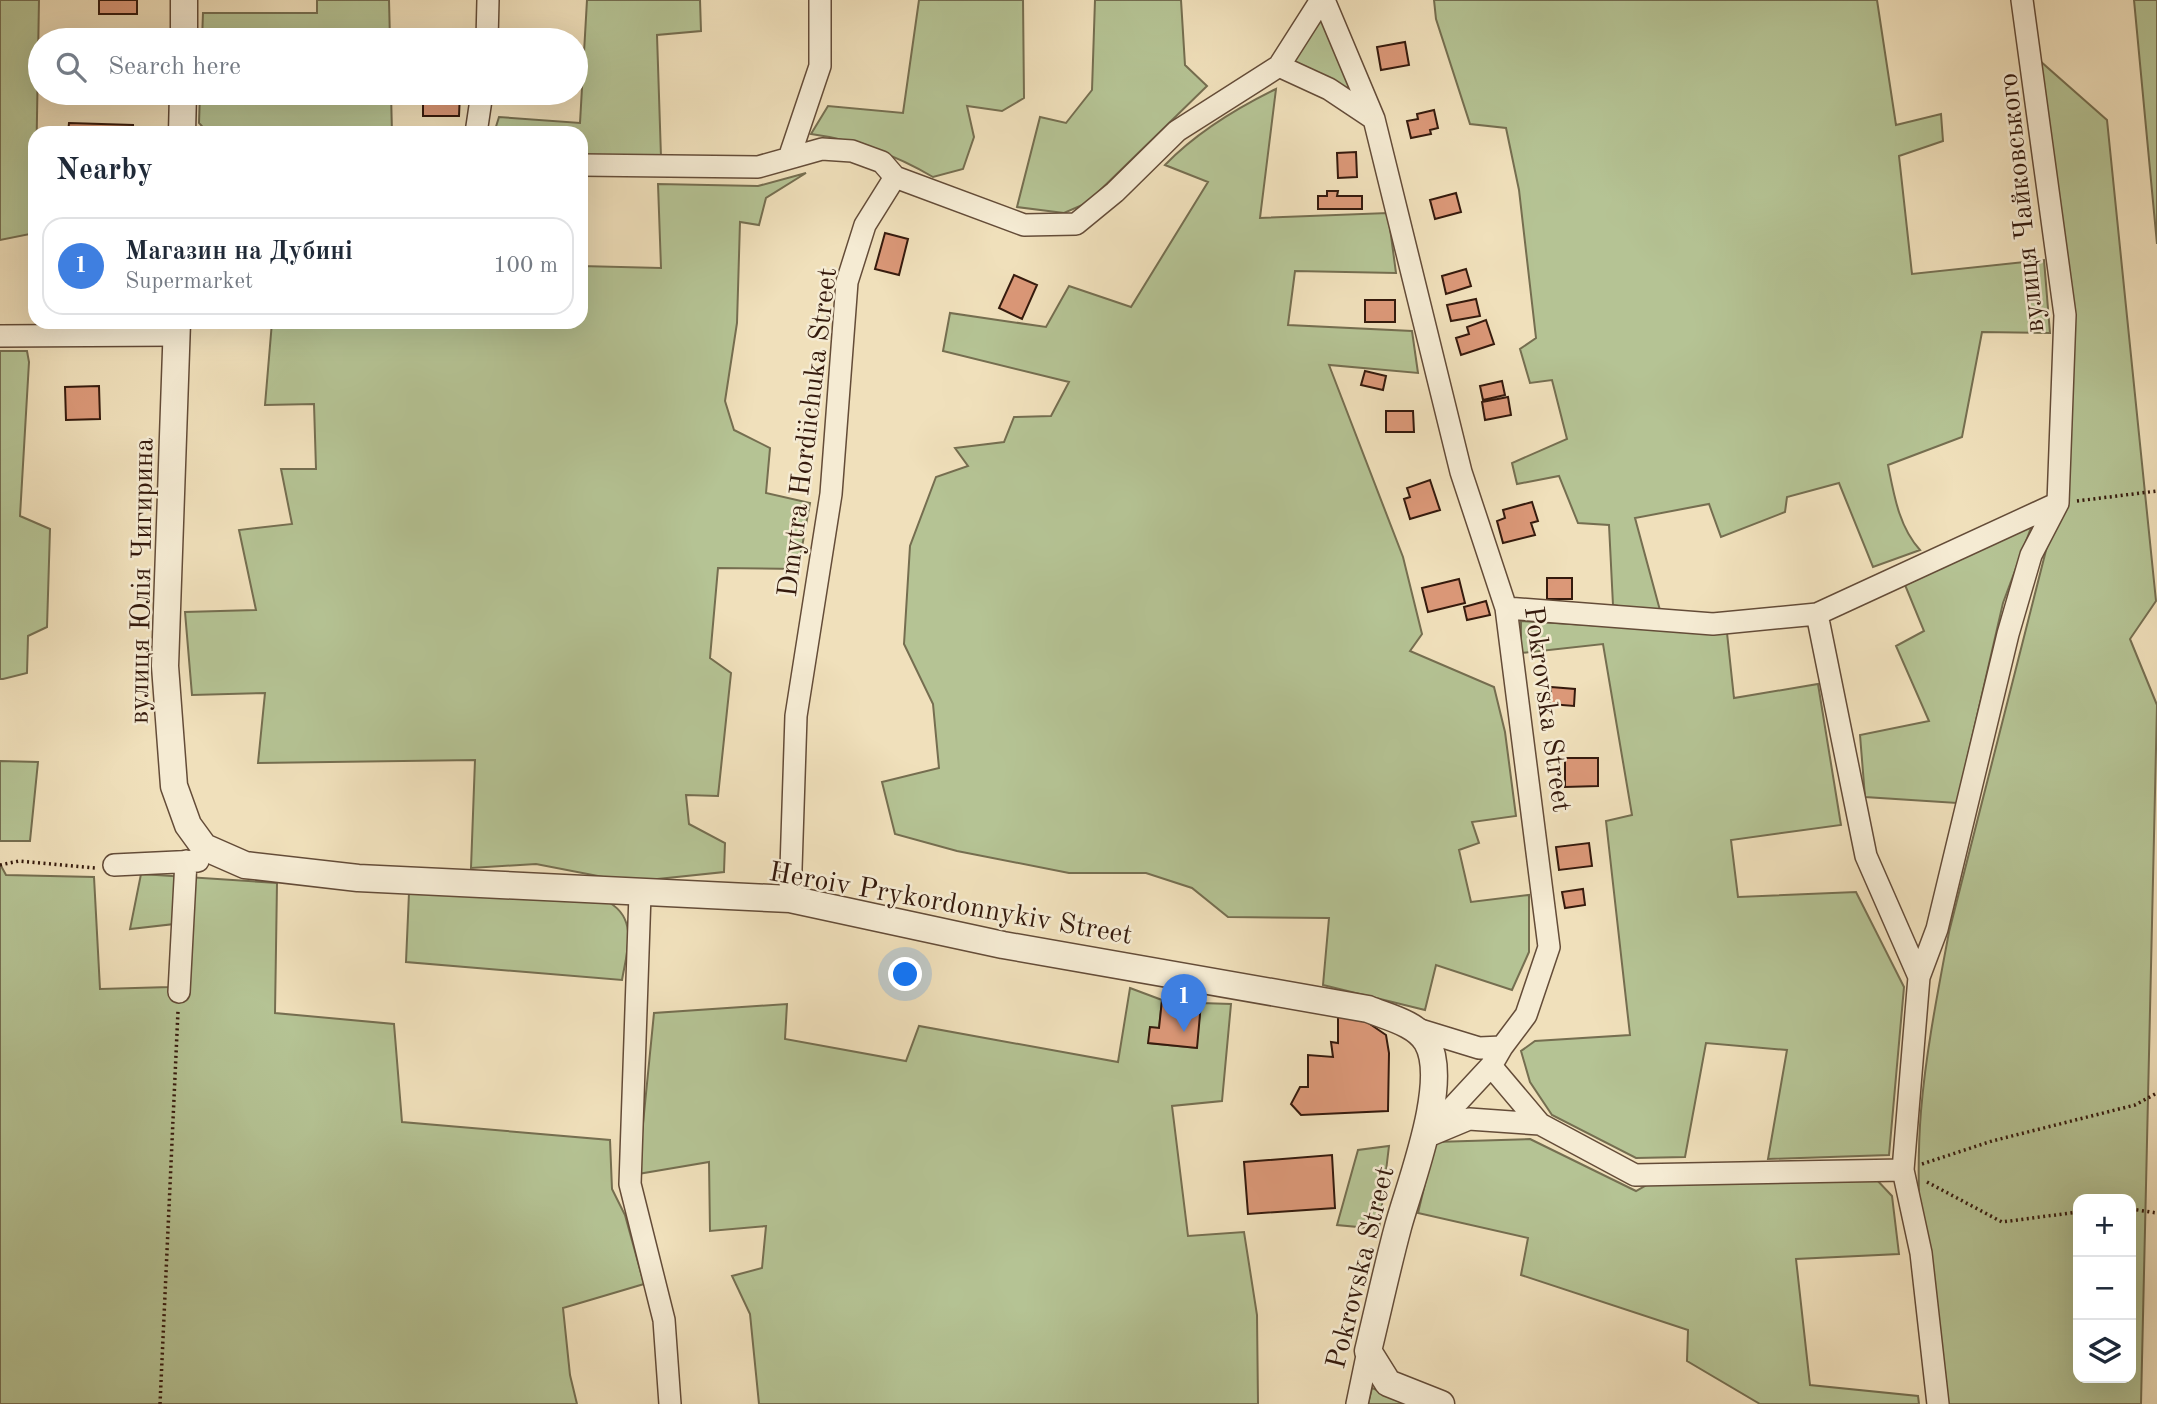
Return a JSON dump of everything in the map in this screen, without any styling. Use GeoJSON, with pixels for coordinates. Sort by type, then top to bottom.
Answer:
{"type":"FeatureCollection","features":[{"type":"Feature","properties":{"kind":"street"},"geometry":{"type":"LineString","coordinates":[[184,0],[184,28]]}},
{"type":"Feature","properties":{"kind":"street"},"geometry":{"type":"LineString","coordinates":[[487,28],[488,0]]}},
{"type":"Feature","properties":{"kind":"street"},"geometry":{"type":"LineString","coordinates":[[789,158],[820,66],[820,0]]}},
{"type":"Feature","properties":{"kind":"street"},"geometry":{"type":"LineString","coordinates":[[588,165],[758,167],[822,149],[852,151],[882,162],[895,177],[1024,225],[1076,224],[1115,192],[1177,131],[1279,66],[1323,0]]}},
{"type":"Feature","properties":{"kind":"street","name":"Pokrovska Street"},"geometry":{"type":"LineString","coordinates":[[1323,0],[1374,119],[1461,472],[1506,608],[1549,947],[1526,1015],[1502,1046],[1491,1066],[1425,1137],[1398,1227],[1357,1404]]}},
{"type":"Feature","properties":{"kind":"street","name":"вулиця Чайковського"},"geometry":{"type":"LineString","coordinates":[[2022,0],[2065,314],[2058,503]]}},
{"type":"Feature","properties":{"kind":"street"},"geometry":{"type":"LineString","coordinates":[[1279,66],[1329,89],[1374,119]]}},
{"type":"Feature","properties":{"kind":"street"},"geometry":{"type":"LineString","coordinates":[[182,126],[183,105]]}},
{"type":"Feature","properties":{"kind":"street"},"geometry":{"type":"LineString","coordinates":[[476,126],[480,105]]}},
{"type":"Feature","properties":{"kind":"street","name":"Dmytra Hordiichuka Street"},"geometry":{"type":"LineString","coordinates":[[790,899],[796,716],[831,494],[847,282],[865,225],[895,177]]}},
{"type":"Feature","properties":{"kind":"street"},"geometry":{"type":"LineString","coordinates":[[0,336],[176,329]]}},
{"type":"Feature","properties":{"kind":"street","name":"вулиця Юлія Чигирина"},"geometry":{"type":"LineString","coordinates":[[176,329],[165,666],[174,786],[195,837],[204,847],[228,860]]}},
{"type":"Feature","properties":{"kind":"street"},"geometry":{"type":"LineString","coordinates":[[1506,608],[1713,624],[1817,614],[2058,503]]}},
{"type":"Feature","properties":{"kind":"street"},"geometry":{"type":"LineString","coordinates":[[1938,1404],[1922,1252],[1903,1170],[1919,977],[1937,929],[2008,634],[2031,555],[2058,503]]}},
{"type":"Feature","properties":{"kind":"street"},"geometry":{"type":"LineString","coordinates":[[1817,614],[1866,856],[1919,977]]}},
{"type":"Feature","properties":{"kind":"street","name":"Heroiv Prykordonnykiv Street"},"geometry":{"type":"LineString","coordinates":[[114,865],[228,860],[245,865],[358,878],[640,894],[790,899],[1003,945],[1368,1009],[1417,1029]]}},
{"type":"Feature","properties":{"kind":"street"},"geometry":{"type":"LineString","coordinates":[[179,992],[186,861]]}},
{"type":"Feature","properties":{"kind":"street"},"geometry":{"type":"LineString","coordinates":[[640,894],[629,1184],[664,1320],[670,1404]]}},
{"type":"Feature","properties":{"kind":"street"},"geometry":{"type":"LineString","coordinates":[[1417,1029],[1479,1048],[1502,1046]]}},
{"type":"Feature","properties":{"kind":"street"},"geometry":{"type":"LineString","coordinates":[[1417,1029],[1432,1052],[1436,1068],[1425,1137]]}},
{"type":"Feature","properties":{"kind":"street"},"geometry":{"type":"LineString","coordinates":[[1491,1066],[1540,1124],[1635,1175],[1903,1170]]}},
{"type":"Feature","properties":{"kind":"street"},"geometry":{"type":"LineString","coordinates":[[1425,1137],[1469,1119],[1540,1124]]}},
{"type":"Feature","properties":{"kind":"street"},"geometry":{"type":"LineString","coordinates":[[1368,1351],[1388,1383],[1441,1404]]}},
{"type":"Feature","properties":{"kind":"path"},"geometry":{"type":"LineString","coordinates":[[2058,503],[2157,491]]}},
{"type":"Feature","properties":{"kind":"path"},"geometry":{"type":"LineString","coordinates":[[0,865],[19,861],[101,869],[114,865]]}},
{"type":"Feature","properties":{"kind":"path"},"geometry":{"type":"LineString","coordinates":[[160,1404],[179,992]]}},
{"type":"Feature","properties":{"kind":"path"},"geometry":{"type":"LineString","coordinates":[[1903,1170],[1992,1140],[2135,1105],[2157,1093]]}},
{"type":"Feature","properties":{"kind":"path"},"geometry":{"type":"LineString","coordinates":[[1903,1170],[2002,1222],[2073,1213]]}},
{"type":"Feature","properties":{"kind":"path"},"geometry":{"type":"LineString","coordinates":[[2136,1210],[2157,1213]]}},
{"type":"Feature","properties":{"kind":"green space"},"geometry":{"type":"Polygon","coordinates":[[[0,0],[39,0],[39,28],[28,28],[28,105],[37,105],[37,126],[28,126],[28,234],[0,240],[0,0]]]}},
{"type":"Feature","properties":{"kind":"green space"},"geometry":{"type":"Polygon","coordinates":[[[317,0],[389,0],[390,28],[202,28],[203,13],[317,13],[317,0]]]}},
{"type":"Feature","properties":{"kind":"green space"},"geometry":{"type":"Polygon","coordinates":[[[587,0],[700,0],[701,31],[657,35],[661,157],[588,157],[588,126],[496,126],[499,117],[580,123],[581,105],[588,105],[588,28],[585,28],[587,0]]]}},
{"type":"Feature","properties":{"kind":"green space"},"geometry":{"type":"Polygon","coordinates":[[[919,0],[1023,0],[1024,98],[1002,111],[967,106],[974,137],[963,169],[933,177],[874,149],[811,134],[828,106],[903,113],[919,0]]]}},
{"type":"Feature","properties":{"kind":"green space"},"geometry":{"type":"Polygon","coordinates":[[[1095,0],[1181,0],[1185,65],[1207,86],[1087,203],[1064,213],[1017,207],[1040,117],[1066,123],[1092,90],[1095,0]]]}},
{"type":"Feature","properties":{"kind":"green space"},"geometry":{"type":"Polygon","coordinates":[[[1434,0],[1877,0],[1896,125],[1941,114],[1943,141],[1899,156],[1912,274],[2044,260],[2050,333],[1982,332],[1962,437],[1888,465],[1902,521],[1920,550],[1873,567],[1839,483],[1787,497],[1785,512],[1721,537],[1709,504],[1635,518],[1661,614],[1613,605],[1609,525],[1578,523],[1559,476],[1517,484],[1512,463],[1567,439],[1552,380],[1530,383],[1520,349],[1536,338],[1519,190],[1506,128],[1470,124],[1436,19],[1434,0]]]}},
{"type":"Feature","properties":{"kind":"green space"},"geometry":{"type":"Polygon","coordinates":[[[2134,0],[2157,0],[2157,244],[2134,0]]]}},
{"type":"Feature","properties":{"kind":"green space"},"geometry":{"type":"Polygon","coordinates":[[[1322,11],[1365,105],[1288,63],[1322,11]]]}},
{"type":"Feature","properties":{"kind":"green space"},"geometry":{"type":"Polygon","coordinates":[[[2031,53],[2107,120],[2156,601],[2130,639],[2157,705],[2141,1404],[1938,1404],[1920,1221],[1919,1148],[1923,1089],[1949,932],[2058,503],[2065,315],[2031,53]]]}},
{"type":"Feature","properties":{"kind":"green space"},"geometry":{"type":"Polygon","coordinates":[[[1276,89],[1260,218],[1388,213],[1396,273],[1295,271],[1288,325],[1412,331],[1418,373],[1329,365],[1403,557],[1422,634],[1410,651],[1494,687],[1505,732],[1516,816],[1472,822],[1479,843],[1459,850],[1471,902],[1529,895],[1529,952],[1512,990],[1436,965],[1425,1010],[1323,985],[1329,918],[1228,917],[1192,888],[1146,873],[1069,873],[957,851],[895,834],[882,782],[939,768],[933,704],[904,644],[910,546],[936,477],[968,466],[955,448],[1004,442],[1014,417],[1051,416],[1069,382],[943,351],[950,313],[1046,327],[1069,286],[1131,307],[1208,182],[1165,165],[1217,122],[1276,89]]]}},
{"type":"Feature","properties":{"kind":"green space"},"geometry":{"type":"Polygon","coordinates":[[[200,105],[391,105],[392,126],[202,126],[199,123],[200,105]]]}},
{"type":"Feature","properties":{"kind":"green space"},"geometry":{"type":"Polygon","coordinates":[[[806,173],[766,198],[759,225],[740,222],[737,323],[725,401],[734,430],[770,448],[766,493],[810,503],[798,569],[718,568],[710,658],[731,673],[718,796],[686,795],[689,824],[725,843],[724,872],[629,882],[536,864],[471,868],[475,760],[258,763],[265,693],[192,695],[185,612],[256,610],[239,530],[292,524],[281,469],[316,469],[314,404],[265,405],[271,329],[588,329],[588,266],[661,268],[658,184],[758,186],[806,173]]]}},
{"type":"Feature","properties":{"kind":"green space"},"geometry":{"type":"Polygon","coordinates":[[[0,351],[27,351],[29,362],[20,516],[50,529],[47,627],[28,636],[27,673],[3,679],[0,679],[0,351]]]}},
{"type":"Feature","properties":{"kind":"green space"},"geometry":{"type":"Polygon","coordinates":[[[2032,525],[2003,603],[1957,803],[1865,797],[1860,735],[1929,721],[1896,646],[1924,631],[1905,585],[2032,525]]]}},
{"type":"Feature","properties":{"kind":"green space"},"geometry":{"type":"Polygon","coordinates":[[[1521,621],[1727,633],[1734,698],[1818,684],[1841,825],[1731,840],[1738,897],[1856,892],[1904,987],[1889,1155],[1768,1159],[1787,1050],[1706,1043],[1685,1157],[1636,1158],[1552,1115],[1530,1082],[1521,1051],[1535,1041],[1630,1035],[1606,821],[1632,815],[1603,644],[1521,653],[1521,621]]]}},
{"type":"Feature","properties":{"kind":"green space"},"geometry":{"type":"Polygon","coordinates":[[[0,761],[38,762],[30,841],[0,841],[0,761]]]}},
{"type":"Feature","properties":{"kind":"green space"},"geometry":{"type":"Polygon","coordinates":[[[0,864],[6,875],[94,877],[100,989],[170,987],[175,924],[130,929],[141,874],[277,883],[275,1013],[394,1024],[402,1122],[610,1140],[612,1189],[625,1215],[644,1284],[563,1308],[570,1375],[577,1404],[0,1404],[0,864]]]}},
{"type":"Feature","properties":{"kind":"green space"},"geometry":{"type":"Polygon","coordinates":[[[409,893],[610,903],[619,910],[627,927],[628,947],[622,980],[406,962],[409,893]]]}},
{"type":"Feature","properties":{"kind":"green space"},"geometry":{"type":"Polygon","coordinates":[[[1130,988],[1162,1000],[1159,1028],[1150,1027],[1149,1043],[1196,1048],[1201,1003],[1231,1004],[1222,1101],[1172,1106],[1188,1236],[1244,1232],[1257,1315],[1258,1404],[759,1404],[750,1314],[732,1276],[762,1268],[766,1226],[710,1231],[709,1162],[638,1174],[654,1013],[787,1004],[785,1039],[906,1061],[919,1026],[1118,1062],[1130,988]]]}},
{"type":"Feature","properties":{"kind":"green space"},"geometry":{"type":"Polygon","coordinates":[[[1530,1139],[1636,1191],[1652,1182],[1876,1179],[1892,1196],[1899,1254],[1796,1259],[1810,1385],[1918,1396],[1919,1404],[1760,1404],[1687,1361],[1688,1330],[1521,1275],[1528,1238],[1418,1213],[1435,1142],[1530,1139]]]}},
{"type":"Feature","properties":{"kind":"green space"},"geometry":{"type":"Polygon","coordinates":[[[1389,1146],[1379,1229],[1337,1225],[1358,1150],[1389,1146]]]}},
{"type":"Feature","properties":{"kind":"green space"},"geometry":{"type":"Polygon","coordinates":[[[1372,1388],[1413,1404],[1368,1404],[1372,1388]]]}},
{"type":"Feature","properties":{"kind":"building"},"geometry":{"type":"Polygon","coordinates":[[[99,0],[137,0],[137,14],[99,14],[99,0]]]}},
{"type":"Feature","properties":{"kind":"building"},"geometry":{"type":"Polygon","coordinates":[[[1405,42],[1409,65],[1381,70],[1377,47],[1405,42]]]}},
{"type":"Feature","properties":{"kind":"building"},"geometry":{"type":"Polygon","coordinates":[[[423,105],[459,105],[459,116],[423,116],[423,105]]]}},
{"type":"Feature","properties":{"kind":"building"},"geometry":{"type":"Polygon","coordinates":[[[1434,110],[1438,128],[1430,130],[1431,134],[1411,138],[1407,121],[1418,119],[1417,114],[1434,110]]]}},
{"type":"Feature","properties":{"kind":"building"},"geometry":{"type":"Polygon","coordinates":[[[69,123],[133,125],[133,126],[69,126],[69,123]]]}},
{"type":"Feature","properties":{"kind":"building"},"geometry":{"type":"Polygon","coordinates":[[[1356,152],[1357,177],[1338,178],[1337,153],[1356,152]]]}},
{"type":"Feature","properties":{"kind":"building"},"geometry":{"type":"Polygon","coordinates":[[[1327,191],[1338,191],[1337,196],[1362,196],[1362,209],[1318,209],[1318,196],[1327,196],[1327,191]]]}},
{"type":"Feature","properties":{"kind":"building"},"geometry":{"type":"Polygon","coordinates":[[[1456,193],[1461,212],[1435,219],[1430,200],[1456,193]]]}},
{"type":"Feature","properties":{"kind":"building"},"geometry":{"type":"Polygon","coordinates":[[[885,233],[908,239],[899,275],[875,269],[885,233]]]}},
{"type":"Feature","properties":{"kind":"building"},"geometry":{"type":"Polygon","coordinates":[[[1466,269],[1471,286],[1446,294],[1442,276],[1466,269]]]}},
{"type":"Feature","properties":{"kind":"building"},"geometry":{"type":"Polygon","coordinates":[[[1014,275],[1037,285],[1022,319],[999,308],[1014,275]]]}},
{"type":"Feature","properties":{"kind":"building"},"geometry":{"type":"Polygon","coordinates":[[[1476,299],[1480,316],[1451,321],[1447,305],[1476,299]]]}},
{"type":"Feature","properties":{"kind":"building"},"geometry":{"type":"Polygon","coordinates":[[[1365,300],[1395,300],[1395,322],[1365,322],[1365,300]]]}},
{"type":"Feature","properties":{"kind":"building"},"geometry":{"type":"Polygon","coordinates":[[[1486,320],[1494,344],[1461,355],[1456,338],[1469,334],[1467,327],[1486,320]]]}},
{"type":"Feature","properties":{"kind":"building"},"geometry":{"type":"Polygon","coordinates":[[[1365,371],[1386,376],[1383,390],[1361,385],[1365,371]]]}},
{"type":"Feature","properties":{"kind":"building"},"geometry":{"type":"Polygon","coordinates":[[[1502,381],[1505,395],[1483,400],[1480,386],[1502,381]]]}},
{"type":"Feature","properties":{"kind":"building"},"geometry":{"type":"Polygon","coordinates":[[[99,386],[100,419],[66,420],[65,387],[99,386]]]}},
{"type":"Feature","properties":{"kind":"building"},"geometry":{"type":"Polygon","coordinates":[[[1508,397],[1511,415],[1485,420],[1482,402],[1508,397]]]}},
{"type":"Feature","properties":{"kind":"building"},"geometry":{"type":"Polygon","coordinates":[[[1386,411],[1413,411],[1414,432],[1386,432],[1386,411]]]}},
{"type":"Feature","properties":{"kind":"building"},"geometry":{"type":"Polygon","coordinates":[[[1430,480],[1440,510],[1410,519],[1404,499],[1410,497],[1407,488],[1430,480]]]}},
{"type":"Feature","properties":{"kind":"building"},"geometry":{"type":"Polygon","coordinates":[[[1532,502],[1538,521],[1531,523],[1535,535],[1503,543],[1497,521],[1505,518],[1503,510],[1532,502]]]}},
{"type":"Feature","properties":{"kind":"building"},"geometry":{"type":"Polygon","coordinates":[[[1547,578],[1572,578],[1572,599],[1547,599],[1547,578]]]}},
{"type":"Feature","properties":{"kind":"building"},"geometry":{"type":"Polygon","coordinates":[[[1459,579],[1465,603],[1428,612],[1422,588],[1459,579]]]}},
{"type":"Feature","properties":{"kind":"building"},"geometry":{"type":"Polygon","coordinates":[[[1486,601],[1490,615],[1467,620],[1464,607],[1486,601]]]}},
{"type":"Feature","properties":{"kind":"building"},"geometry":{"type":"Polygon","coordinates":[[[1551,687],[1575,689],[1574,706],[1550,704],[1551,687]]]}},
{"type":"Feature","properties":{"kind":"building"},"geometry":{"type":"Polygon","coordinates":[[[1565,758],[1598,758],[1598,786],[1565,787],[1565,758]]]}},
{"type":"Feature","properties":{"kind":"building"},"geometry":{"type":"Polygon","coordinates":[[[1589,843],[1592,866],[1559,870],[1556,847],[1589,843]]]}},
{"type":"Feature","properties":{"kind":"building"},"geometry":{"type":"Polygon","coordinates":[[[1583,889],[1585,905],[1565,908],[1562,892],[1583,889]]]}},
{"type":"Feature","properties":{"kind":"building"},"geometry":{"type":"Polygon","coordinates":[[[1162,1000],[1201,1003],[1197,1048],[1148,1043],[1150,1027],[1159,1028],[1162,1000]]]}},
{"type":"Feature","properties":{"kind":"building"},"geometry":{"type":"Polygon","coordinates":[[[1338,1012],[1361,1018],[1386,1035],[1389,1053],[1388,1111],[1301,1115],[1291,1104],[1300,1087],[1308,1087],[1308,1055],[1333,1057],[1331,1042],[1338,1043],[1338,1012]]]}},
{"type":"Feature","properties":{"kind":"building"},"geometry":{"type":"Polygon","coordinates":[[[1332,1155],[1335,1208],[1248,1214],[1244,1162],[1332,1155]]]}},
{"type":"Feature","properties":{"kind":"place","name":"Магазин на Дубині"},"geometry":{"type":"Point","coordinates":[1184,1032]}}]}
